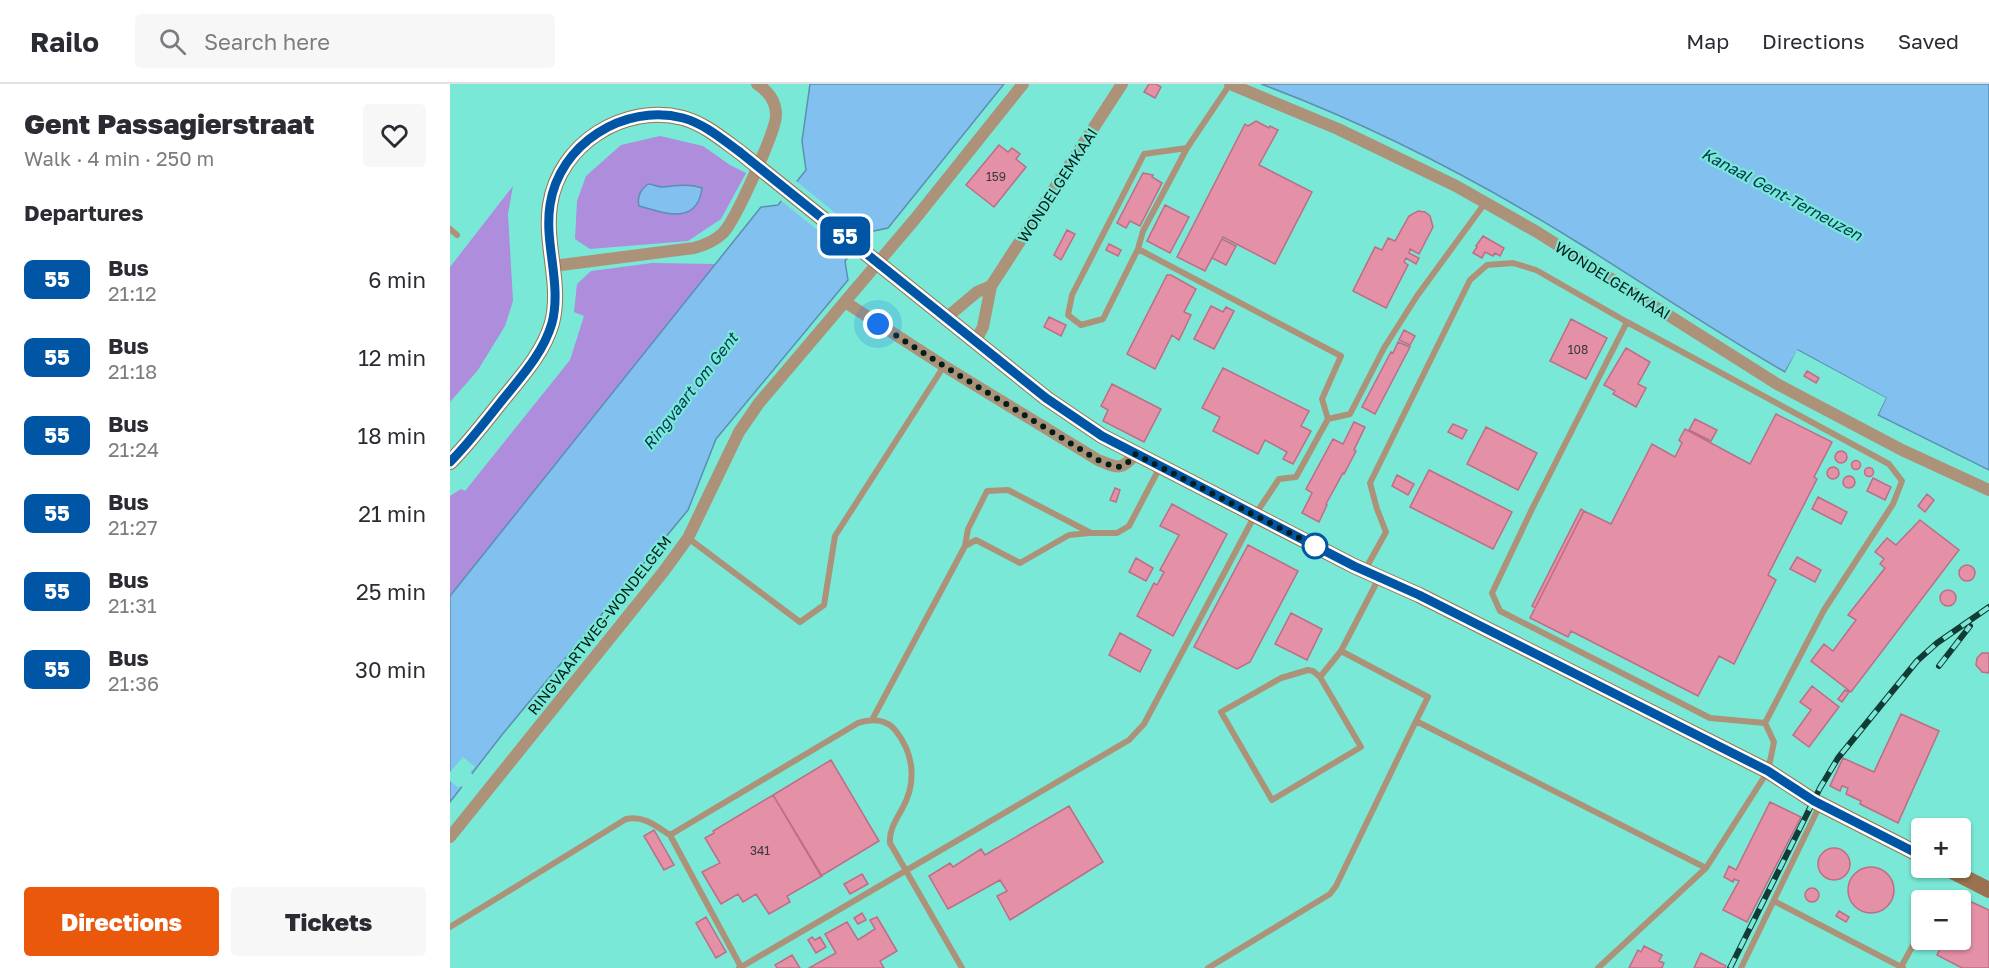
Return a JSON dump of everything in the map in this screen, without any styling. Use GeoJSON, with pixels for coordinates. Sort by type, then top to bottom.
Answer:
{"type":"FeatureCollection","features":[{"type":"Feature","properties":{"kind":"main road"},"geometry":{"type":"LineString","coordinates":[[450,462],[464,448],[533,362],[545,342],[552,322],[555,303],[548,217],[554,188],[571,157],[582,144],[622,120],[636,116],[672,116],[686,119],[708,129],[741,153],[975,342],[1072,417],[1160,467],[1768,771],[1820,804],[1911,850]]}},
{"type":"Feature","properties":{"kind":"main road"},"geometry":{"type":"LineString","coordinates":[[1966,878],[1989,890]]}},
{"type":"Feature","properties":{"kind":"street"},"geometry":{"type":"LineString","coordinates":[[553,266],[694,248],[709,243],[723,234],[734,219],[773,131],[776,115],[774,104],[770,95],[757,84]]}},
{"type":"Feature","properties":{"kind":"street","name":"RINGVAARTWEG-WONDELGEM"},"geometry":{"type":"LineString","coordinates":[[450,837],[688,538],[739,432],[759,403],[915,219],[1023,84]]}},
{"type":"Feature","properties":{"kind":"street","name":"WONDELGEMKAAI"},"geometry":{"type":"LineString","coordinates":[[975,342],[983,327],[991,286],[1122,84]]}},
{"type":"Feature","properties":{"kind":"street","name":"WONDELGEMKAAI"},"geometry":{"type":"LineString","coordinates":[[1230,84],[1338,129],[1456,186],[1537,232],[1777,384],[1902,450],[1989,490]]}},
{"type":"Feature","properties":{"kind":"street","name":"WONDELGEMKAAI"},"geometry":{"type":"LineString","coordinates":[[946,318],[977,292],[991,286]]}},
{"type":"Feature","properties":{"kind":"street"},"geometry":{"type":"LineString","coordinates":[[845,302],[894,335],[1098,460],[1121,467],[1127,464],[1135,454]]}},
{"type":"Feature","properties":{"kind":"lane"},"geometry":{"type":"LineString","coordinates":[[1187,148],[1144,154],[1072,295],[1068,315],[1081,325],[1103,319],[1138,249],[1143,231],[1187,148],[1230,84]]}},
{"type":"Feature","properties":{"kind":"lane"},"geometry":{"type":"LineString","coordinates":[[1328,419],[1350,414],[1384,348],[1411,304],[1485,203]]}},
{"type":"Feature","properties":{"kind":"lane"},"geometry":{"type":"LineString","coordinates":[[450,229],[457,235]]}},
{"type":"Feature","properties":{"kind":"lane"},"geometry":{"type":"LineString","coordinates":[[450,927],[626,819],[633,817],[649,821],[670,835],[740,968],[1136,734],[1144,724],[1255,515],[1279,479],[1296,477],[1328,419],[1322,399],[1341,356],[1138,249]]}},
{"type":"Feature","properties":{"kind":"lane"},"geometry":{"type":"LineString","coordinates":[[1320,677],[1341,651],[1386,532],[1370,483],[1470,280],[1487,265],[1513,263],[1536,270],[1889,464],[1902,481],[1893,504],[1824,610],[1765,723]]}},
{"type":"Feature","properties":{"kind":"lane"},"geometry":{"type":"LineString","coordinates":[[1627,322],[1492,593],[1500,611],[1710,718],[1765,723]]}},
{"type":"Feature","properties":{"kind":"lane"},"geometry":{"type":"LineString","coordinates":[[688,538],[800,622],[824,605],[835,536],[944,366]]}},
{"type":"Feature","properties":{"kind":"lane"},"geometry":{"type":"LineString","coordinates":[[965,546],[976,540],[1020,563],[1069,535],[1117,534],[1130,525],[1160,467]]}},
{"type":"Feature","properties":{"kind":"lane"},"geometry":{"type":"LineString","coordinates":[[872,720],[965,546],[968,529],[987,491],[1008,490],[1091,533]]}},
{"type":"Feature","properties":{"kind":"lane"},"geometry":{"type":"LineString","coordinates":[[1208,968],[1330,894],[1336,886],[1428,697],[1341,651]]}},
{"type":"Feature","properties":{"kind":"lane"},"geometry":{"type":"LineString","coordinates":[[1308,670],[1320,677],[1361,747],[1272,800],[1221,712],[1281,678],[1308,670]]}},
{"type":"Feature","properties":{"kind":"lane"},"geometry":{"type":"LineString","coordinates":[[670,835],[858,723],[872,720],[884,722],[897,732],[912,767],[910,792],[889,837],[890,843],[962,968]]}},
{"type":"Feature","properties":{"kind":"lane"},"geometry":{"type":"LineString","coordinates":[[1416,721],[1706,868]]}},
{"type":"Feature","properties":{"kind":"lane"},"geometry":{"type":"LineString","coordinates":[[1598,968],[1706,868],[1768,771],[1774,742],[1765,723]]}},
{"type":"Feature","properties":{"kind":"lane"},"geometry":{"type":"LineString","coordinates":[[1741,968],[1820,804]]}},
{"type":"Feature","properties":{"kind":"lane"},"geometry":{"type":"LineString","coordinates":[[1774,901],[1902,968],[1911,950]]}},
{"type":"Feature","properties":{"kind":"shaded area"},"geometry":{"type":"Polygon","coordinates":[[[660,136],[703,146],[746,173],[721,219],[688,241],[590,249],[575,239],[577,201],[586,176],[621,145],[660,136]]]}},
{"type":"Feature","properties":{"kind":"shaded area"},"geometry":{"type":"Polygon","coordinates":[[[513,186],[508,214],[513,301],[505,326],[478,370],[450,402],[450,267],[513,186]]]}},
{"type":"Feature","properties":{"kind":"shaded area"},"geometry":{"type":"Polygon","coordinates":[[[652,263],[716,264],[450,596],[450,496],[461,489],[465,491],[570,360],[584,316],[574,312],[577,284],[591,271],[652,263]]]}},
{"type":"Feature","properties":{"kind":"water","name":"Ringvaart om Gent"},"geometry":{"type":"Polygon","coordinates":[[[810,84],[1004,84],[888,228],[869,232],[845,261],[848,280],[716,439],[688,510],[501,736],[450,802],[450,596],[761,207],[778,205],[806,170],[802,141],[810,84]]]}},
{"type":"Feature","properties":{"kind":"water","name":"Kanaal Gent-Terneuzen"},"geometry":{"type":"Polygon","coordinates":[[[1261,84],[1989,84],[1989,470],[1878,415],[1886,398],[1798,350],[1785,372],[1546,223],[1467,178],[1345,118],[1261,84]]]}},
{"type":"Feature","properties":{"kind":"water"},"geometry":{"type":"Polygon","coordinates":[[[648,184],[660,187],[687,185],[702,188],[694,208],[678,214],[639,206],[640,194],[648,184]]]}},
{"type":"Feature","properties":{"kind":"pier"},"geometry":{"type":"Polygon","coordinates":[[[795,180],[867,239],[852,258],[779,199],[795,180]]]}},
{"type":"Feature","properties":{"kind":"pier"},"geometry":{"type":"Polygon","coordinates":[[[1797,350],[1886,398],[1876,418],[1875,414],[1882,399],[1798,354],[1787,374],[1784,375],[1797,350]]]}},
{"type":"Feature","properties":{"kind":"pier"},"geometry":{"type":"Polygon","coordinates":[[[463,757],[475,767],[470,772],[474,776],[464,788],[461,786],[459,788],[450,781],[450,772],[463,757]]]}},
{"type":"Feature","properties":{"kind":"building"},"geometry":{"type":"Polygon","coordinates":[[[1149,84],[1161,87],[1155,98],[1144,92],[1149,84]]]}},
{"type":"Feature","properties":{"kind":"building"},"geometry":{"type":"Polygon","coordinates":[[[1256,121],[1278,130],[1259,165],[1312,192],[1275,264],[1223,237],[1205,271],[1177,257],[1245,124],[1248,126],[1256,121]]]}},
{"type":"Feature","properties":{"kind":"building"},"geometry":{"type":"Polygon","coordinates":[[[999,145],[1008,152],[1012,148],[1020,154],[1016,159],[1026,167],[994,207],[966,185],[999,145]]]}},
{"type":"Feature","properties":{"kind":"building"},"geometry":{"type":"Polygon","coordinates":[[[1143,173],[1153,175],[1152,177],[1162,183],[1140,226],[1130,221],[1126,228],[1117,223],[1143,173]]]}},
{"type":"Feature","properties":{"kind":"building"},"geometry":{"type":"Polygon","coordinates":[[[1165,205],[1189,217],[1170,253],[1147,241],[1165,205]]]}},
{"type":"Feature","properties":{"kind":"building"},"geometry":{"type":"Polygon","coordinates":[[[1418,211],[1430,216],[1433,227],[1419,254],[1410,249],[1409,253],[1419,258],[1416,264],[1406,258],[1404,262],[1408,265],[1386,308],[1353,291],[1375,247],[1382,250],[1388,238],[1395,241],[1409,216],[1418,211]]]}},
{"type":"Feature","properties":{"kind":"building"},"geometry":{"type":"Polygon","coordinates":[[[1067,230],[1075,234],[1061,260],[1054,255],[1067,230]]]}},
{"type":"Feature","properties":{"kind":"building"},"geometry":{"type":"Polygon","coordinates":[[[1483,236],[1504,248],[1500,256],[1495,253],[1493,256],[1485,252],[1482,258],[1473,253],[1483,236]]]}},
{"type":"Feature","properties":{"kind":"building"},"geometry":{"type":"Polygon","coordinates":[[[1222,239],[1236,246],[1226,265],[1212,258],[1222,239]]]}},
{"type":"Feature","properties":{"kind":"building"},"geometry":{"type":"Polygon","coordinates":[[[1109,244],[1121,250],[1118,256],[1106,250],[1109,244]]]}},
{"type":"Feature","properties":{"kind":"building"},"geometry":{"type":"Polygon","coordinates":[[[1167,275],[1196,289],[1184,312],[1191,315],[1179,340],[1172,335],[1155,369],[1127,354],[1167,275]]]}},
{"type":"Feature","properties":{"kind":"building"},"geometry":{"type":"Polygon","coordinates":[[[1211,306],[1223,312],[1226,307],[1234,311],[1214,349],[1194,339],[1211,306]]]}},
{"type":"Feature","properties":{"kind":"building"},"geometry":{"type":"Polygon","coordinates":[[[1049,317],[1066,325],[1061,336],[1044,327],[1049,317]]]}},
{"type":"Feature","properties":{"kind":"building"},"geometry":{"type":"Polygon","coordinates":[[[1571,319],[1607,338],[1586,379],[1550,361],[1571,319]]]}},
{"type":"Feature","properties":{"kind":"building"},"geometry":{"type":"Polygon","coordinates":[[[1404,330],[1415,336],[1410,345],[1399,340],[1404,330]]]}},
{"type":"Feature","properties":{"kind":"building"},"geometry":{"type":"Polygon","coordinates":[[[1398,342],[1410,347],[1375,414],[1362,407],[1398,342]]]}},
{"type":"Feature","properties":{"kind":"building"},"geometry":{"type":"Polygon","coordinates":[[[1626,348],[1650,362],[1638,384],[1646,388],[1636,407],[1613,394],[1615,391],[1604,385],[1626,348]]]}},
{"type":"Feature","properties":{"kind":"building"},"geometry":{"type":"Polygon","coordinates":[[[1223,368],[1309,411],[1301,426],[1311,431],[1293,464],[1283,459],[1287,452],[1265,440],[1258,454],[1213,431],[1220,417],[1202,408],[1223,368]]]}},
{"type":"Feature","properties":{"kind":"building"},"geometry":{"type":"Polygon","coordinates":[[[1807,371],[1819,378],[1816,383],[1804,376],[1807,371]]]}},
{"type":"Feature","properties":{"kind":"building"},"geometry":{"type":"Polygon","coordinates":[[[1112,384],[1161,409],[1144,442],[1103,421],[1108,410],[1101,406],[1112,384]]]}},
{"type":"Feature","properties":{"kind":"building"},"geometry":{"type":"Polygon","coordinates":[[[1776,414],[1832,442],[1814,477],[1817,479],[1768,575],[1776,580],[1734,664],[1719,656],[1698,696],[1571,631],[1568,637],[1530,618],[1584,511],[1611,524],[1652,444],[1675,457],[1682,443],[1679,440],[1685,429],[1750,464],[1776,414]]]}},
{"type":"Feature","properties":{"kind":"building"},"geometry":{"type":"Polygon","coordinates":[[[1695,419],[1717,430],[1711,441],[1689,430],[1695,419]]]}},
{"type":"Feature","properties":{"kind":"building"},"geometry":{"type":"Polygon","coordinates":[[[1354,422],[1365,427],[1354,450],[1356,451],[1326,504],[1319,522],[1302,513],[1312,493],[1306,489],[1333,439],[1343,444],[1354,422]]]}},
{"type":"Feature","properties":{"kind":"building"},"geometry":{"type":"Polygon","coordinates":[[[1453,424],[1467,430],[1462,439],[1448,432],[1453,424]]]}},
{"type":"Feature","properties":{"kind":"building"},"geometry":{"type":"Polygon","coordinates":[[[1486,427],[1537,453],[1518,490],[1467,464],[1486,427]]]}},
{"type":"Feature","properties":{"kind":"building"},"geometry":{"type":"Polygon","coordinates":[[[1843,451],[1847,457],[1843,463],[1839,463],[1835,455],[1843,451]]]}},
{"type":"Feature","properties":{"kind":"building"},"geometry":{"type":"Polygon","coordinates":[[[1856,461],[1860,465],[1856,469],[1852,465],[1856,461]]]}},
{"type":"Feature","properties":{"kind":"building"},"geometry":{"type":"Polygon","coordinates":[[[1835,467],[1839,473],[1835,479],[1831,479],[1827,471],[1835,467]]]}},
{"type":"Feature","properties":{"kind":"building"},"geometry":{"type":"Polygon","coordinates":[[[1869,468],[1873,472],[1869,476],[1865,472],[1869,468]]]}},
{"type":"Feature","properties":{"kind":"building"},"geometry":{"type":"Polygon","coordinates":[[[1429,470],[1512,512],[1493,549],[1410,507],[1429,470]]]}},
{"type":"Feature","properties":{"kind":"building"},"geometry":{"type":"Polygon","coordinates":[[[1397,475],[1414,484],[1408,495],[1392,486],[1397,475]]]}},
{"type":"Feature","properties":{"kind":"building"},"geometry":{"type":"Polygon","coordinates":[[[1851,476],[1855,482],[1851,488],[1847,488],[1843,480],[1851,476]]]}},
{"type":"Feature","properties":{"kind":"building"},"geometry":{"type":"Polygon","coordinates":[[[1873,478],[1891,487],[1885,500],[1867,491],[1873,478]]]}},
{"type":"Feature","properties":{"kind":"building"},"geometry":{"type":"Polygon","coordinates":[[[1115,488],[1120,490],[1116,502],[1110,500],[1115,488]]]}},
{"type":"Feature","properties":{"kind":"building"},"geometry":{"type":"Polygon","coordinates":[[[1927,494],[1934,500],[1925,512],[1918,506],[1927,494]]]}},
{"type":"Feature","properties":{"kind":"building"},"geometry":{"type":"Polygon","coordinates":[[[1818,497],[1847,512],[1841,524],[1812,509],[1818,497]]]}},
{"type":"Feature","properties":{"kind":"building"},"geometry":{"type":"Polygon","coordinates":[[[1172,504],[1227,534],[1173,636],[1137,616],[1154,583],[1157,585],[1164,572],[1160,570],[1179,535],[1160,526],[1172,504]]]}},
{"type":"Feature","properties":{"kind":"building"},"geometry":{"type":"Polygon","coordinates":[[[1581,509],[1584,511],[1535,608],[1532,606],[1581,509]]]}},
{"type":"Feature","properties":{"kind":"building"},"geometry":{"type":"Polygon","coordinates":[[[1920,520],[1959,550],[1851,692],[1811,661],[1824,644],[1833,651],[1856,620],[1848,615],[1885,568],[1880,564],[1884,559],[1875,552],[1887,538],[1896,545],[1920,520]]]}},
{"type":"Feature","properties":{"kind":"building"},"geometry":{"type":"Polygon","coordinates":[[[1248,545],[1298,571],[1250,662],[1237,669],[1194,647],[1248,545]]]}},
{"type":"Feature","properties":{"kind":"building"},"geometry":{"type":"Polygon","coordinates":[[[1797,557],[1821,570],[1815,582],[1790,569],[1797,557]]]}},
{"type":"Feature","properties":{"kind":"building"},"geometry":{"type":"Polygon","coordinates":[[[1136,558],[1153,568],[1146,581],[1129,572],[1136,558]]]}},
{"type":"Feature","properties":{"kind":"building"},"geometry":{"type":"Polygon","coordinates":[[[1964,565],[1970,565],[1975,573],[1973,579],[1964,581],[1959,576],[1959,570],[1964,565]]]}},
{"type":"Feature","properties":{"kind":"building"},"geometry":{"type":"Polygon","coordinates":[[[1945,590],[1951,590],[1956,598],[1954,604],[1945,606],[1940,601],[1940,595],[1945,590]]]}},
{"type":"Feature","properties":{"kind":"building"},"geometry":{"type":"Polygon","coordinates":[[[1291,613],[1322,629],[1307,660],[1275,644],[1291,613]]]}},
{"type":"Feature","properties":{"kind":"building"},"geometry":{"type":"Polygon","coordinates":[[[1120,633],[1151,650],[1140,672],[1109,655],[1120,633]]]}},
{"type":"Feature","properties":{"kind":"building"},"geometry":{"type":"Polygon","coordinates":[[[1982,653],[1989,653],[1989,673],[1982,672],[1976,665],[1977,658],[1982,653]]]}},
{"type":"Feature","properties":{"kind":"building"},"geometry":{"type":"Polygon","coordinates":[[[1812,686],[1839,707],[1809,747],[1793,735],[1811,710],[1800,702],[1812,686]]]}},
{"type":"Feature","properties":{"kind":"building"},"geometry":{"type":"Polygon","coordinates":[[[1845,690],[1849,692],[1842,702],[1838,699],[1845,690]]]}},
{"type":"Feature","properties":{"kind":"building"},"geometry":{"type":"Polygon","coordinates":[[[1901,714],[1939,731],[1898,823],[1860,804],[1861,801],[1846,794],[1848,788],[1842,786],[1840,791],[1830,786],[1843,758],[1874,772],[1901,714]]]}},
{"type":"Feature","properties":{"kind":"building"},"geometry":{"type":"Polygon","coordinates":[[[831,760],[879,841],[821,876],[773,795],[831,760]]]}},
{"type":"Feature","properties":{"kind":"building"},"geometry":{"type":"Polygon","coordinates":[[[773,795],[822,876],[787,896],[790,902],[769,914],[756,894],[743,902],[738,894],[721,904],[702,872],[720,863],[705,838],[773,795]]]}},
{"type":"Feature","properties":{"kind":"building"},"geometry":{"type":"Polygon","coordinates":[[[1770,802],[1801,817],[1747,922],[1723,910],[1739,881],[1734,879],[1733,882],[1724,877],[1729,866],[1736,870],[1770,802]]]}},
{"type":"Feature","properties":{"kind":"building"},"geometry":{"type":"Polygon","coordinates":[[[1069,806],[1103,862],[1010,920],[997,896],[1007,891],[1000,880],[948,909],[929,876],[950,863],[953,867],[981,849],[985,855],[1069,806]]]}},
{"type":"Feature","properties":{"kind":"building"},"geometry":{"type":"Polygon","coordinates":[[[654,830],[674,865],[664,870],[644,836],[654,830]]]}},
{"type":"Feature","properties":{"kind":"building"},"geometry":{"type":"Polygon","coordinates":[[[1834,848],[1846,852],[1850,864],[1846,876],[1834,880],[1822,876],[1818,864],[1822,852],[1834,848]]]}},
{"type":"Feature","properties":{"kind":"building"},"geometry":{"type":"Polygon","coordinates":[[[1871,867],[1880,868],[1887,874],[1893,881],[1893,899],[1887,906],[1880,912],[1871,913],[1862,912],[1855,906],[1849,899],[1848,890],[1849,881],[1855,874],[1862,868],[1871,867]]]}},
{"type":"Feature","properties":{"kind":"building"},"geometry":{"type":"Polygon","coordinates":[[[862,874],[868,884],[850,894],[844,884],[862,874]]]}},
{"type":"Feature","properties":{"kind":"building"},"geometry":{"type":"Polygon","coordinates":[[[1812,888],[1817,890],[1819,895],[1817,900],[1812,902],[1807,900],[1805,895],[1807,890],[1812,888]]]}},
{"type":"Feature","properties":{"kind":"building"},"geometry":{"type":"Polygon","coordinates":[[[1971,902],[1989,910],[1989,968],[1962,968],[1937,955],[1940,950],[1971,950],[1971,902]]]}},
{"type":"Feature","properties":{"kind":"building"},"geometry":{"type":"Polygon","coordinates":[[[1839,911],[1849,917],[1846,922],[1836,916],[1839,911]]]}},
{"type":"Feature","properties":{"kind":"building"},"geometry":{"type":"Polygon","coordinates":[[[862,913],[866,920],[858,924],[854,918],[862,913]]]}},
{"type":"Feature","properties":{"kind":"building"},"geometry":{"type":"Polygon","coordinates":[[[706,917],[726,952],[716,958],[696,923],[706,917]]]}},
{"type":"Feature","properties":{"kind":"building"},"geometry":{"type":"Polygon","coordinates":[[[877,917],[897,951],[880,961],[884,968],[809,968],[836,953],[825,934],[847,922],[858,940],[875,929],[870,920],[877,917]]]}},
{"type":"Feature","properties":{"kind":"building"},"geometry":{"type":"Polygon","coordinates":[[[812,937],[815,940],[820,937],[826,947],[816,953],[808,940],[812,937]]]}},
{"type":"Feature","properties":{"kind":"building"},"geometry":{"type":"Polygon","coordinates":[[[1644,946],[1662,955],[1659,961],[1664,963],[1662,968],[1629,968],[1638,950],[1641,952],[1644,946]]]}},
{"type":"Feature","properties":{"kind":"building"},"geometry":{"type":"Polygon","coordinates":[[[1701,953],[1726,966],[1725,968],[1694,968],[1701,953]]]}},
{"type":"Feature","properties":{"kind":"building"},"geometry":{"type":"Polygon","coordinates":[[[792,955],[800,968],[777,968],[775,965],[792,955]]]}},
{"type":"Feature","properties":{"kind":"railway"},"geometry":{"type":"LineString","coordinates":[[1730,968],[1820,788],[1838,758],[1917,661],[1937,643],[1989,607]]}},
{"type":"Feature","properties":{"kind":"railway"},"geometry":{"type":"LineString","coordinates":[[1939,666],[1970,626]]}},
{"type":"Feature","properties":{"kind":"bus line","name":"55"},"geometry":{"type":"LineString","coordinates":[[450,462],[464,448],[533,362],[545,342],[552,322],[555,303],[548,217],[550,202],[554,188],[571,157],[582,144],[622,120],[648,115],[686,119],[708,129],[741,153],[1046,398],[1102,436],[1354,566],[1419,595],[1768,771],[1814,801],[1911,850]]}},
{"type":"Feature","properties":{"kind":"route"},"geometry":{"type":"LineString","coordinates":[[878,324],[1098,460],[1121,467],[1127,464],[1135,454],[1315,546]]}}]}
